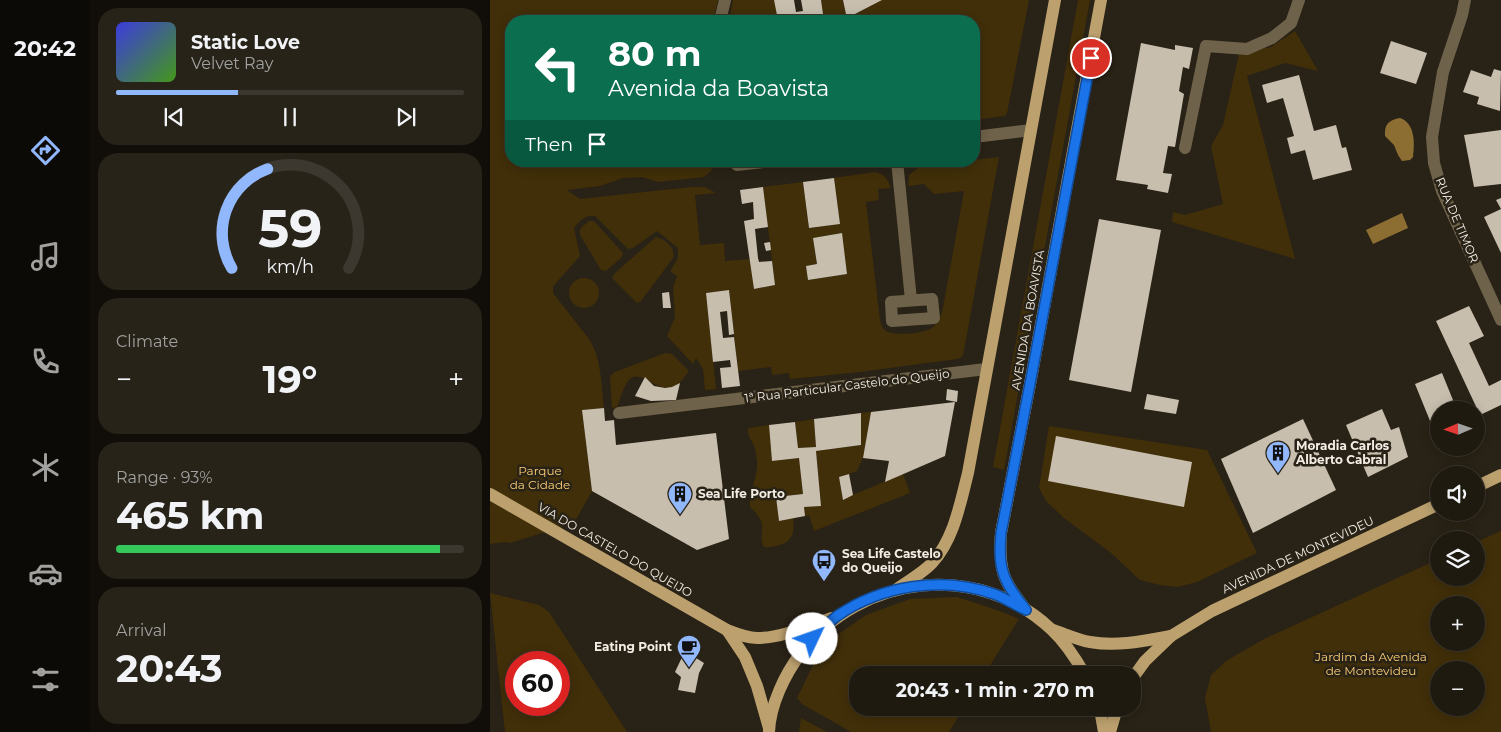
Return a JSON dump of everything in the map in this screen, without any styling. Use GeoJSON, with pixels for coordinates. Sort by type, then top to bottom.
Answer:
{"type":"FeatureCollection","features":[{"type":"Feature","properties":{"kind":"main road"},"geometry":{"type":"LineString","coordinates":[[897,589],[932,564],[949,537],[960,505],[968,473],[1055,0]]}},
{"type":"Feature","properties":{"kind":"main road","name":"AVENIDA DA BOAVISTA"},"geometry":{"type":"LineString","coordinates":[[1026,610],[1012,591],[1003,573],[1000,552],[1001,533],[1101,0]]}},
{"type":"Feature","properties":{"kind":"main road"},"geometry":{"type":"LineString","coordinates":[[1485,483],[1501,475]]}},
{"type":"Feature","properties":{"kind":"main road","name":"VIA DO CASTELO DO QUEIJO"},"geometry":{"type":"LineString","coordinates":[[490,494],[727,630],[757,638],[785,634],[836,617]]}},
{"type":"Feature","properties":{"kind":"main road","name":"AVENIDA DE MONTEVIDEU"},"geometry":{"type":"LineString","coordinates":[[1141,667],[1171,636],[1212,611],[1430,508]]}},
{"type":"Feature","properties":{"kind":"main road"},"geometry":{"type":"LineString","coordinates":[[769,730],[778,694],[792,665],[812,639],[836,617],[866,600],[897,589],[930,584],[963,586],[995,594],[1026,610],[1052,629],[1074,655],[1081,666]]}},
{"type":"Feature","properties":{"kind":"main road","name":"AVENIDA DE MONTEVIDEU"},"geometry":{"type":"LineString","coordinates":[[1052,629],[1089,642],[1109,644],[1171,636]]}},
{"type":"Feature","properties":{"kind":"main road","name":"VIA DO CASTELO DO QUEIJO"},"geometry":{"type":"LineString","coordinates":[[727,630],[746,657],[757,686],[769,730]]}},
{"type":"Feature","properties":{"kind":"main road"},"geometry":{"type":"LineString","coordinates":[[1101,716],[1104,732]]}},
{"type":"Feature","properties":{"kind":"main road"},"geometry":{"type":"LineString","coordinates":[[1110,732],[1115,716]]}},
{"type":"Feature","properties":{"kind":"street"},"geometry":{"type":"LineString","coordinates":[[721,15],[725,0]]}},
{"type":"Feature","properties":{"kind":"street"},"geometry":{"type":"LineString","coordinates":[[1185,148],[1206,46],[1247,49],[1272,38],[1291,23],[1299,0]]}},
{"type":"Feature","properties":{"kind":"street","name":"RUA DE TIMOR"},"geometry":{"type":"LineString","coordinates":[[1465,0],[1462,15],[1443,72],[1432,137],[1434,163],[1442,191],[1501,320]]}},
{"type":"Feature","properties":{"kind":"street"},"geometry":{"type":"LineString","coordinates":[[980,135],[1031,130]]}},
{"type":"Feature","properties":{"kind":"street"},"geometry":{"type":"LineString","coordinates":[[897,167],[911,300]]}},
{"type":"Feature","properties":{"kind":"street","name":"1ª Rua Particular Castelo do Queijo"},"geometry":{"type":"LineString","coordinates":[[619,413],[986,369]]}},
{"type":"Feature","properties":{"kind":"green space","name":"Parque da Cidade"},"geometry":{"type":"Polygon","coordinates":[[[490,0],[718,0],[714,15],[505,15],[505,167],[712,167],[711,171],[704,177],[658,182],[642,177],[623,178],[600,186],[567,190],[580,199],[705,187],[716,193],[695,195],[700,245],[724,243],[725,261],[750,259],[754,289],[775,285],[763,187],[803,182],[809,228],[840,224],[834,178],[875,172],[881,174],[891,188],[878,189],[879,200],[866,202],[880,320],[884,329],[890,333],[908,334],[926,331],[934,326],[940,318],[964,191],[934,194],[924,184],[908,186],[909,175],[918,168],[923,167],[980,167],[980,159],[999,157],[963,356],[957,359],[790,379],[789,373],[772,375],[771,367],[738,371],[729,290],[706,293],[716,389],[705,390],[703,369],[696,358],[693,364],[667,336],[675,317],[673,288],[677,276],[671,270],[678,258],[678,248],[657,231],[633,248],[628,249],[595,216],[586,217],[574,228],[580,256],[555,284],[553,293],[589,339],[599,364],[604,408],[582,410],[592,491],[574,523],[510,543],[490,544],[490,0]],[[841,233],[813,238],[817,264],[806,266],[808,280],[847,274],[841,233]]]}},
{"type":"Feature","properties":{"kind":"green space"},"geometry":{"type":"Polygon","coordinates":[[[733,0],[774,0],[778,15],[730,15],[733,0]]]}},
{"type":"Feature","properties":{"kind":"green space"},"geometry":{"type":"Polygon","coordinates":[[[821,0],[843,0],[846,15],[823,15],[821,0]]]}},
{"type":"Feature","properties":{"kind":"green space"},"geometry":{"type":"Polygon","coordinates":[[[882,0],[1029,0],[1007,113],[1005,116],[980,119],[980,15],[853,15],[882,0]]]}},
{"type":"Feature","properties":{"kind":"green space"},"geometry":{"type":"Polygon","coordinates":[[[1078,0],[1090,0],[1004,470],[993,467],[1078,0]]]}},
{"type":"Feature","properties":{"kind":"green space"},"geometry":{"type":"Polygon","coordinates":[[[1295,31],[1318,71],[1285,63],[1247,76],[1295,259],[1172,222],[1173,212],[1185,215],[1223,204],[1211,146],[1223,125],[1239,54],[1271,47],[1295,31]]]}},
{"type":"Feature","properties":{"kind":"green space"},"geometry":{"type":"Polygon","coordinates":[[[589,221],[594,221],[623,253],[622,257],[606,271],[601,270],[580,235],[580,229],[589,221]]]}},
{"type":"Feature","properties":{"kind":"green space"},"geometry":{"type":"Polygon","coordinates":[[[656,237],[671,247],[674,254],[673,258],[638,303],[612,278],[615,273],[656,237]]]}},
{"type":"Feature","properties":{"kind":"green space"},"geometry":{"type":"Polygon","coordinates":[[[584,278],[595,282],[599,293],[595,304],[584,308],[573,304],[569,293],[573,282],[584,278]]]}},
{"type":"Feature","properties":{"kind":"green space"},"geometry":{"type":"Polygon","coordinates":[[[665,353],[672,354],[689,371],[680,383],[666,388],[636,376],[631,378],[626,384],[617,407],[612,408],[610,376],[615,372],[665,353]]]}},
{"type":"Feature","properties":{"kind":"green space"},"geometry":{"type":"Polygon","coordinates":[[[871,412],[863,458],[857,471],[839,477],[843,499],[903,474],[910,493],[814,531],[809,515],[805,516],[804,507],[821,505],[816,451],[861,445],[861,413],[871,412]]]}},
{"type":"Feature","properties":{"kind":"green space"},"geometry":{"type":"Polygon","coordinates":[[[814,419],[816,447],[798,448],[795,422],[814,419]]]}},
{"type":"Feature","properties":{"kind":"green space"},"geometry":{"type":"Polygon","coordinates":[[[769,425],[772,461],[799,458],[803,494],[776,497],[779,521],[793,518],[794,527],[788,541],[780,545],[764,547],[762,525],[756,513],[750,507],[757,461],[754,446],[748,434],[748,428],[769,425]]]}},
{"type":"Feature","properties":{"kind":"green space"},"geometry":{"type":"Polygon","coordinates":[[[1049,426],[1207,450],[1257,553],[1197,582],[1178,587],[1140,580],[1111,553],[1064,518],[1046,501],[1039,488],[1049,426]]]}},
{"type":"Feature","properties":{"kind":"green space","name":"Jardim da Avenida de Montevideu"},"geometry":{"type":"Polygon","coordinates":[[[1501,531],[1501,732],[1211,732],[1205,698],[1211,675],[1226,661],[1264,639],[1430,563],[1430,586],[1485,586],[1485,538],[1501,531]]]}},
{"type":"Feature","properties":{"kind":"green space"},"geometry":{"type":"Polygon","coordinates":[[[490,593],[539,605],[549,612],[627,732],[505,732],[490,593]]]}},
{"type":"Feature","properties":{"kind":"green space"},"geometry":{"type":"Polygon","coordinates":[[[957,597],[1019,619],[990,666],[849,666],[849,716],[959,716],[949,732],[851,732],[802,704],[797,698],[813,665],[840,633],[866,615],[910,599],[957,597]]]}},
{"type":"Feature","properties":{"kind":"green space"},"geometry":{"type":"Polygon","coordinates":[[[801,718],[827,732],[799,732],[801,718]]]}},
{"type":"Feature","properties":{"kind":"shaded area"},"geometry":{"type":"Polygon","coordinates":[[[1400,118],[1409,124],[1413,134],[1414,152],[1410,160],[1402,161],[1394,145],[1385,136],[1385,128],[1388,123],[1400,118]]]}},
{"type":"Feature","properties":{"kind":"shaded area"},"geometry":{"type":"Polygon","coordinates":[[[1402,213],[1408,228],[1373,244],[1366,230],[1402,213]]]}},
{"type":"Feature","properties":{"kind":"building"},"geometry":{"type":"Polygon","coordinates":[[[774,0],[794,0],[796,12],[803,11],[801,0],[821,0],[823,15],[777,15],[774,0]]]}},
{"type":"Feature","properties":{"kind":"building"},"geometry":{"type":"Polygon","coordinates":[[[843,0],[882,0],[853,15],[846,15],[843,0]]]}},
{"type":"Feature","properties":{"kind":"building"},"geometry":{"type":"Polygon","coordinates":[[[1391,41],[1427,53],[1416,84],[1380,73],[1391,41]]]}},
{"type":"Feature","properties":{"kind":"building"},"geometry":{"type":"Polygon","coordinates":[[[1141,43],[1175,50],[1175,45],[1193,48],[1189,69],[1183,67],[1179,91],[1184,94],[1175,147],[1168,146],[1163,173],[1172,174],[1168,193],[1147,189],[1148,185],[1116,180],[1141,43]]]}},
{"type":"Feature","properties":{"kind":"building"},"geometry":{"type":"Polygon","coordinates":[[[1494,69],[1501,71],[1500,111],[1477,104],[1479,97],[1463,92],[1471,70],[1491,77],[1494,69]]]}},
{"type":"Feature","properties":{"kind":"building"},"geometry":{"type":"Polygon","coordinates":[[[1299,75],[1314,131],[1336,125],[1342,148],[1346,147],[1352,170],[1313,180],[1305,150],[1291,154],[1287,138],[1294,136],[1283,98],[1267,103],[1262,85],[1299,75]]]}},
{"type":"Feature","properties":{"kind":"building"},"geometry":{"type":"Polygon","coordinates":[[[1501,130],[1501,184],[1474,187],[1464,135],[1501,130]]]}},
{"type":"Feature","properties":{"kind":"building"},"geometry":{"type":"Polygon","coordinates":[[[834,178],[840,224],[809,228],[803,182],[834,178]]]}},
{"type":"Feature","properties":{"kind":"building"},"geometry":{"type":"Polygon","coordinates":[[[763,187],[768,227],[755,229],[758,258],[759,262],[772,261],[775,285],[754,289],[744,221],[754,219],[753,202],[742,204],[740,190],[763,187]]]}},
{"type":"Feature","properties":{"kind":"building"},"geometry":{"type":"Polygon","coordinates":[[[1501,198],[1501,209],[1496,200],[1501,198]]]}},
{"type":"Feature","properties":{"kind":"building"},"geometry":{"type":"Polygon","coordinates":[[[1501,209],[1501,253],[1484,217],[1501,209]]]}},
{"type":"Feature","properties":{"kind":"building"},"geometry":{"type":"Polygon","coordinates":[[[1099,219],[1161,230],[1131,392],[1069,380],[1099,219]]]}},
{"type":"Feature","properties":{"kind":"building"},"geometry":{"type":"Polygon","coordinates":[[[842,233],[847,274],[808,280],[806,266],[817,264],[813,238],[842,233]]]}},
{"type":"Feature","properties":{"kind":"building"},"geometry":{"type":"Polygon","coordinates":[[[770,242],[771,250],[766,251],[764,243],[770,242]]]}},
{"type":"Feature","properties":{"kind":"building"},"geometry":{"type":"Polygon","coordinates":[[[729,290],[734,334],[729,335],[727,311],[720,312],[723,338],[734,337],[740,386],[722,388],[720,368],[731,367],[730,360],[713,362],[706,293],[729,290]]]}},
{"type":"Feature","properties":{"kind":"building"},"geometry":{"type":"Polygon","coordinates":[[[669,292],[671,308],[663,308],[662,293],[669,292]]]}},
{"type":"Feature","properties":{"kind":"building"},"geometry":{"type":"Polygon","coordinates":[[[1469,306],[1484,336],[1469,343],[1489,386],[1501,380],[1501,405],[1485,413],[1485,401],[1473,401],[1436,321],[1469,306]]]}},
{"type":"Feature","properties":{"kind":"building"},"geometry":{"type":"Polygon","coordinates":[[[1442,373],[1453,401],[1430,401],[1430,421],[1415,384],[1442,373]]]}},
{"type":"Feature","properties":{"kind":"building"},"geometry":{"type":"Polygon","coordinates":[[[645,377],[654,386],[665,388],[680,383],[676,400],[651,401],[635,396],[645,377]]]}},
{"type":"Feature","properties":{"kind":"building"},"geometry":{"type":"Polygon","coordinates":[[[947,389],[958,391],[957,402],[946,400],[947,389]]]}},
{"type":"Feature","properties":{"kind":"building"},"geometry":{"type":"Polygon","coordinates":[[[1147,394],[1179,400],[1176,414],[1144,409],[1147,394]]]}},
{"type":"Feature","properties":{"kind":"building"},"geometry":{"type":"Polygon","coordinates":[[[955,402],[945,456],[885,482],[889,461],[863,458],[871,412],[955,402]]]}},
{"type":"Feature","properties":{"kind":"building","name":"Sea Life Porto"},"geometry":{"type":"Polygon","coordinates":[[[604,408],[605,421],[614,420],[616,445],[716,433],[729,539],[697,550],[592,491],[582,410],[604,408]]]}},
{"type":"Feature","properties":{"kind":"building"},"geometry":{"type":"Polygon","coordinates":[[[1382,409],[1391,430],[1399,427],[1408,457],[1368,477],[1346,425],[1382,409]]]}},
{"type":"Feature","properties":{"kind":"building"},"geometry":{"type":"Polygon","coordinates":[[[861,413],[861,445],[816,451],[821,506],[804,507],[805,516],[779,521],[776,497],[803,494],[799,458],[772,461],[769,425],[795,422],[798,448],[816,447],[814,419],[861,413]]]}},
{"type":"Feature","properties":{"kind":"building","name":"Moradia Carlos Alberto Cabral"},"geometry":{"type":"Polygon","coordinates":[[[1303,419],[1336,490],[1253,533],[1221,459],[1303,419]]]}},
{"type":"Feature","properties":{"kind":"building"},"geometry":{"type":"Polygon","coordinates":[[[1056,436],[1192,462],[1184,507],[1048,481],[1056,436]]]}},
{"type":"Feature","properties":{"kind":"building"},"geometry":{"type":"Polygon","coordinates":[[[849,474],[853,495],[843,500],[839,477],[849,474]]]}},
{"type":"Feature","properties":{"kind":"building","name":"Eating Point"},"geometry":{"type":"Polygon","coordinates":[[[685,651],[704,663],[699,673],[695,693],[678,690],[681,677],[675,672],[685,651]]]}},
{"type":"Feature","properties":{"kind":"place","name":"Moradia Carlos Alberto Cabral"},"geometry":{"type":"Point","coordinates":[1278,474]}},
{"type":"Feature","properties":{"kind":"place","name":"Sea Life Porto"},"geometry":{"type":"Point","coordinates":[680,515]}},
{"type":"Feature","properties":{"kind":"place","name":"Sea Life Castelo do Queijo"},"geometry":{"type":"Point","coordinates":[824,582]}},
{"type":"Feature","properties":{"kind":"place","name":"Eating Point"},"geometry":{"type":"Point","coordinates":[689,668]}},
{"type":"Feature","properties":{"kind":"route"},"geometry":{"type":"LineString","coordinates":[[812,639],[836,617],[866,600],[897,589],[913,586],[930,584],[963,586],[995,594],[1026,610],[1012,591],[1003,573],[1000,552],[1001,533],[1091,58]]}}]}
